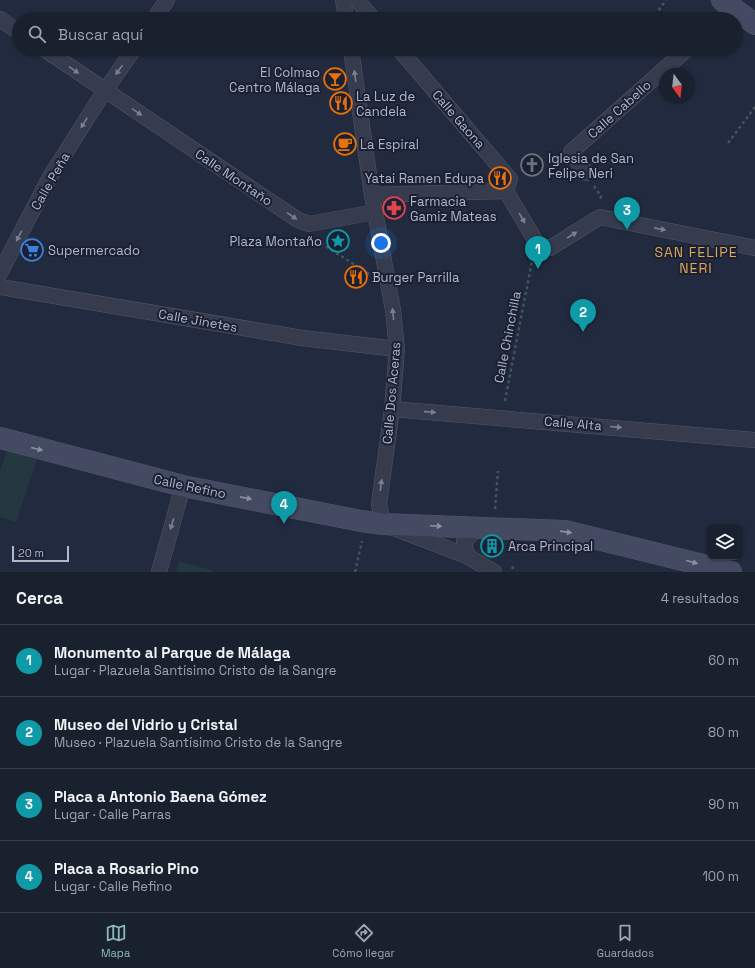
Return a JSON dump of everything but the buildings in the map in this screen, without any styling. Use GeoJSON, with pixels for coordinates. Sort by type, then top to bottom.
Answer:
{"type":"FeatureCollection","features":[{"type":"Feature","properties":{"kind":"street"},"geometry":{"type":"LineString","coordinates":[[159,12],[167,0]]}},
{"type":"Feature","properties":{"kind":"street"},"geometry":{"type":"LineString","coordinates":[[344,0],[345,12]]}},
{"type":"Feature","properties":{"kind":"street"},"geometry":{"type":"LineString","coordinates":[[357,0],[367,12]]}},
{"type":"Feature","properties":{"kind":"street"},"geometry":{"type":"LineString","coordinates":[[743,18],[755,24]]}},
{"type":"Feature","properties":{"kind":"street"},"geometry":{"type":"LineString","coordinates":[[0,19],[12,27]]}},
{"type":"Feature","properties":{"kind":"street","name":"Calle Montaño"},"geometry":{"type":"LineString","coordinates":[[54,56],[298,220],[309,224],[375,212]]}},
{"type":"Feature","properties":{"kind":"street","name":"Calle Peña"},"geometry":{"type":"LineString","coordinates":[[0,273],[50,177],[129,56]]}},
{"type":"Feature","properties":{"kind":"street","name":"Calle Dos Aceras"},"geometry":{"type":"LineString","coordinates":[[352,56],[372,195],[393,310],[397,349],[392,409],[379,504],[383,524]]}},
{"type":"Feature","properties":{"kind":"street","name":"Calle Gaona"},"geometry":{"type":"LineString","coordinates":[[405,56],[510,179],[506,191]]}},
{"type":"Feature","properties":{"kind":"street","name":"Calle Cabello"},"geometry":{"type":"LineString","coordinates":[[586,174],[571,152],[679,56]]}},
{"type":"Feature","properties":{"kind":"street"},"geometry":{"type":"LineString","coordinates":[[372,195],[506,191],[538,245],[550,248],[604,218],[755,248]]}},
{"type":"Feature","properties":{"kind":"street","name":"Calle Jinetes"},"geometry":{"type":"LineString","coordinates":[[0,288],[141,309],[170,316],[294,336],[397,349]]}},
{"type":"Feature","properties":{"kind":"street","name":"Calle Alta"},"geometry":{"type":"LineString","coordinates":[[392,409],[502,417],[755,440]]}},
{"type":"Feature","properties":{"kind":"street","name":"Calle Refino"},"geometry":{"type":"LineString","coordinates":[[0,438],[183,486],[383,524],[565,531],[731,572]]}},
{"type":"Feature","properties":{"kind":"street"},"geometry":{"type":"LineString","coordinates":[[158,572],[183,486]]}},
{"type":"Feature","properties":{"kind":"street"},"geometry":{"type":"LineString","coordinates":[[383,524],[467,556],[494,572]]}},
{"type":"Feature","properties":{"kind":"street"},"geometry":{"type":"LineString","coordinates":[[467,556],[464,542],[477,528]]}},
{"type":"Feature","properties":{"kind":"path"},"geometry":{"type":"LineString","coordinates":[[657,12],[666,0]]}},
{"type":"Feature","properties":{"kind":"path"},"geometry":{"type":"LineString","coordinates":[[728,143],[755,107]]}},
{"type":"Feature","properties":{"kind":"path"},"geometry":{"type":"LineString","coordinates":[[586,174],[601,196],[604,218]]}},
{"type":"Feature","properties":{"kind":"path"},"geometry":{"type":"LineString","coordinates":[[312,237],[372,276]]}},
{"type":"Feature","properties":{"kind":"path","name":"Calle Chinchilla"},"geometry":{"type":"LineString","coordinates":[[502,417],[532,260]]}},
{"type":"Feature","properties":{"kind":"path"},"geometry":{"type":"LineString","coordinates":[[494,512],[498,471]]}},
{"type":"Feature","properties":{"kind":"path"},"geometry":{"type":"LineString","coordinates":[[355,572],[360,548]]}},
{"type":"Feature","properties":{"kind":"path"},"geometry":{"type":"LineString","coordinates":[[512,569],[514,564]]}},
{"type":"Feature","properties":{"kind":"shaded area"},"geometry":{"type":"Polygon","coordinates":[[[7,450],[37,460],[16,522],[0,517],[0,471],[7,450]]]}},
{"type":"Feature","properties":{"kind":"shaded area"},"geometry":{"type":"Polygon","coordinates":[[[179,561],[214,571],[176,572],[179,561]]]}},
{"type":"Feature","properties":{"kind":"place","name":"El Colmao Centro Málaga"},"geometry":{"type":"Point","coordinates":[335,79]}},
{"type":"Feature","properties":{"kind":"place","name":"La Luz de Candela"},"geometry":{"type":"Point","coordinates":[341,103]}},
{"type":"Feature","properties":{"kind":"place","name":"La Espiral"},"geometry":{"type":"Point","coordinates":[345,144]}},
{"type":"Feature","properties":{"kind":"place","name":"Iglesia de San Felipe Neri"},"geometry":{"type":"Point","coordinates":[532,165]}},
{"type":"Feature","properties":{"kind":"place","name":"Yatai Ramen Edupa"},"geometry":{"type":"Point","coordinates":[500,178]}},
{"type":"Feature","properties":{"kind":"place","name":"Farmacia Gamiz Mateas"},"geometry":{"type":"Point","coordinates":[394,208]}},
{"type":"Feature","properties":{"kind":"place","name":"Placa a Antonio Baena Gómez"},"geometry":{"type":"Point","coordinates":[627,230]}},
{"type":"Feature","properties":{"kind":"place","name":"Plaza Montaño"},"geometry":{"type":"Point","coordinates":[338,241]}},
{"type":"Feature","properties":{"kind":"place","name":"Supermercado"},"geometry":{"type":"Point","coordinates":[32,250]}},
{"type":"Feature","properties":{"kind":"place","name":"Monumento al Parque de Málaga"},"geometry":{"type":"Point","coordinates":[538,269]}},
{"type":"Feature","properties":{"kind":"place","name":"Burger Parrilla"},"geometry":{"type":"Point","coordinates":[356,277]}},
{"type":"Feature","properties":{"kind":"place","name":"Museo del Vidrio y Cristal"},"geometry":{"type":"Point","coordinates":[583,332]}},
{"type":"Feature","properties":{"kind":"place","name":"Placa a Rosario Pino"},"geometry":{"type":"Point","coordinates":[284,524]}},
{"type":"Feature","properties":{"kind":"place","name":"Arca Principal"},"geometry":{"type":"Point","coordinates":[492,546]}},
{"type":"Feature","properties":{"kind":"district","name":"SAN FELIPE NERI"},"geometry":{"type":"Point","coordinates":[696,260]}}]}
